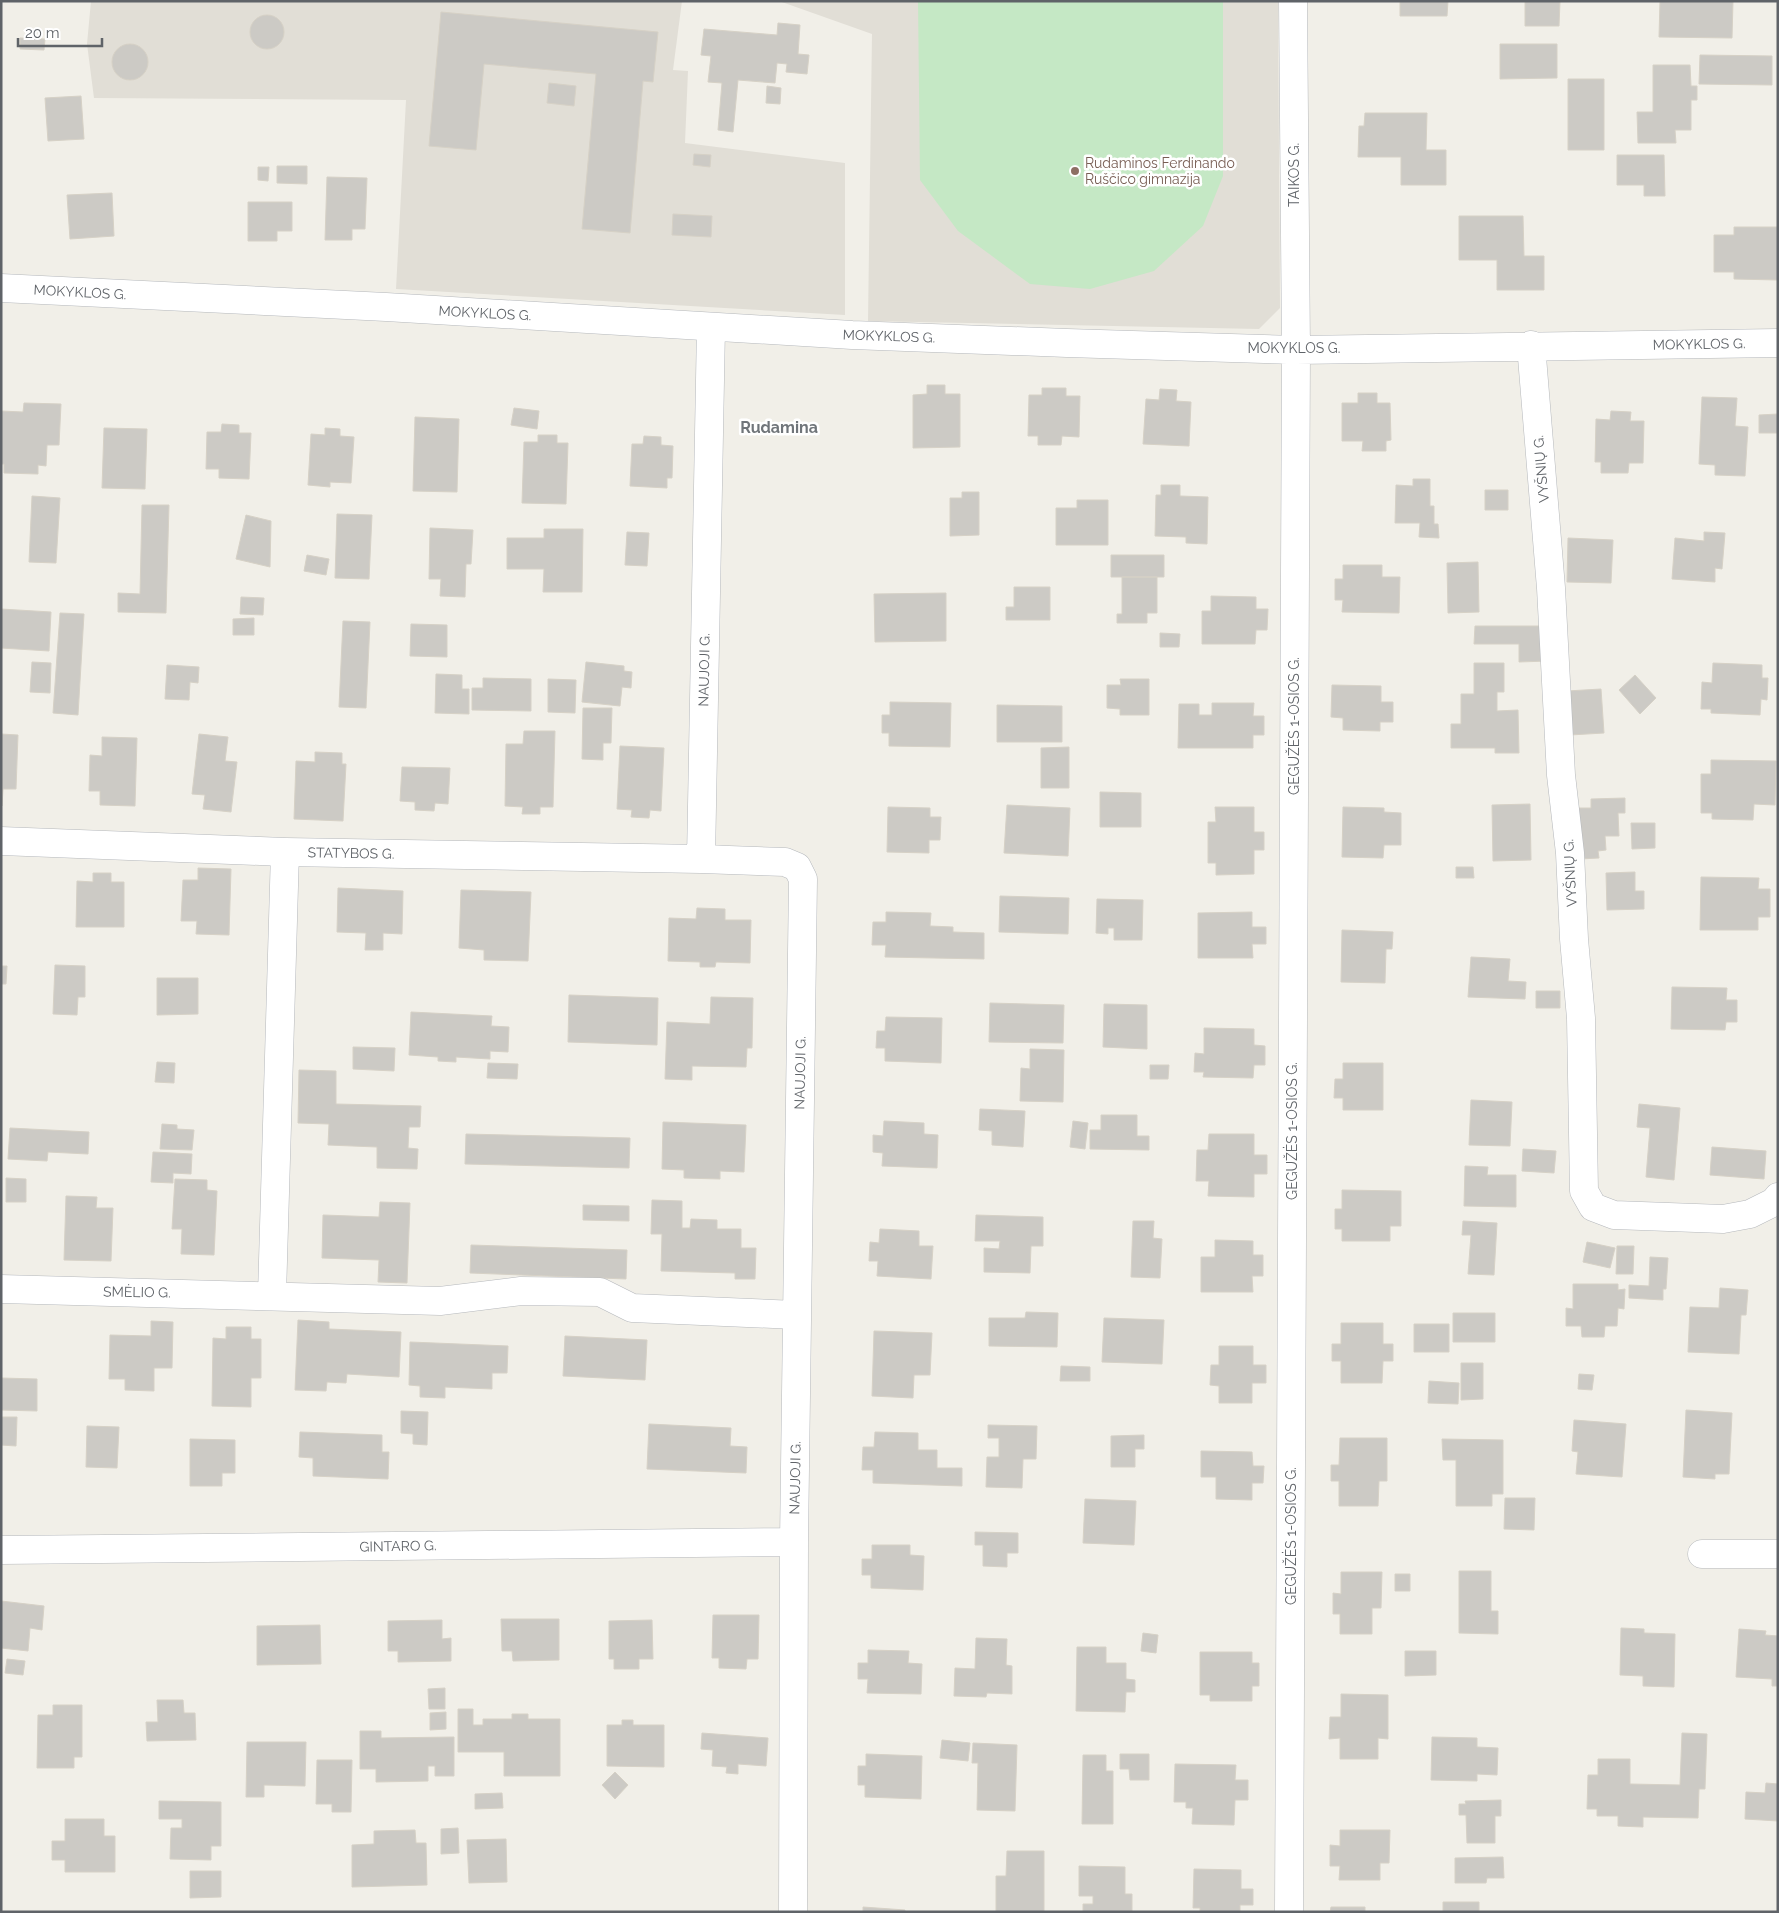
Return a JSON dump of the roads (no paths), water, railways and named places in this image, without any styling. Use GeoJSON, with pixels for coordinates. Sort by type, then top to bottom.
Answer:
{"type":"FeatureCollection","features":[{"type":"Feature","properties":{"kind":"street","name":"TAIKOS G."},"geometry":{"type":"LineString","coordinates":[[1293,1],[1296,350]]}},
{"type":"Feature","properties":{"kind":"street","name":"MOKYKLOS G."},"geometry":{"type":"LineString","coordinates":[[1,288],[386,307],[852,335],[1296,350],[1778,343]]}},
{"type":"Feature","properties":{"kind":"street","name":"NAUJOJI G."},"geometry":{"type":"LineString","coordinates":[[711,327],[701,859],[785,862],[797,866],[803,879],[796,1315],[793,1912]]}},
{"type":"Feature","properties":{"kind":"street","name":"VYŠNIŲ G."},"geometry":{"type":"LineString","coordinates":[[1530,346],[1551,588],[1562,775],[1570,853],[1574,939],[1581,1018],[1584,1191],[1593,1207],[1614,1215],[1723,1219],[1750,1214],[1774,1202],[1778,1197]]}},
{"type":"Feature","properties":{"kind":"street","name":"GEGUŽĖS 1-OSIOS G."},"geometry":{"type":"LineString","coordinates":[[1289,1912],[1296,350]]}},
{"type":"Feature","properties":{"kind":"street","name":"STATYBOS G."},"geometry":{"type":"LineString","coordinates":[[1,841],[285,852],[701,859]]}},
{"type":"Feature","properties":{"kind":"street"},"geometry":{"type":"LineString","coordinates":[[272,1295],[285,852]]}},
{"type":"Feature","properties":{"kind":"street","name":"SMĖLIO G."},"geometry":{"type":"LineString","coordinates":[[1,1289],[440,1301],[520,1291],[600,1292],[632,1308],[796,1315]]}},
{"type":"Feature","properties":{"kind":"street","name":"GINTARO G."},"geometry":{"type":"LineString","coordinates":[[1,1550],[794,1542]]}},
{"type":"Feature","properties":{"kind":"street"},"geometry":{"type":"LineString","coordinates":[[1702,1554],[1778,1554]]}},
{"type":"Feature","properties":{"kind":"place","name":"Rudaminos Ferdinando Ruščico gimnazija"},"geometry":{"type":"Point","coordinates":[1075,171]}},
{"type":"Feature","properties":{"kind":"district","name":"Rudamina"},"geometry":{"type":"Point","coordinates":[779,427]}}]}
